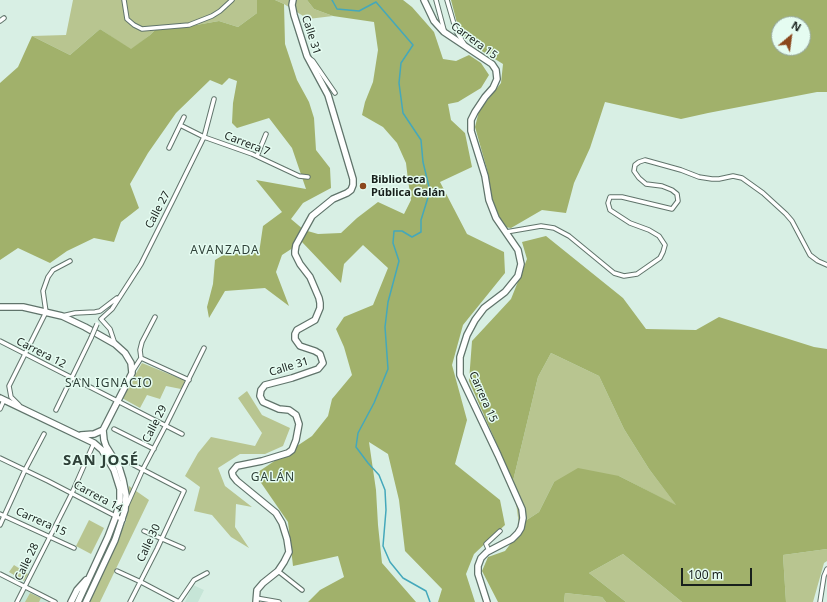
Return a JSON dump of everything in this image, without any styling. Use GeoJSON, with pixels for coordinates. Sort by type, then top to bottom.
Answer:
{"type":"FeatureCollection","features":[{"type":"Feature","properties":{"kind":"main road","name":"Carrera 15"},"geometry":{"type":"LineString","coordinates":[[424,0],[434,21],[444,32],[492,64],[496,70],[496,79],[493,88],[475,112],[472,120],[471,131],[485,176],[489,200],[496,218],[518,250],[520,264],[518,276],[505,292],[484,308],[475,320],[467,335],[460,357],[460,375],[522,509],[523,518],[521,528],[512,539],[488,552],[481,558],[478,566],[478,574],[487,602]]}},
{"type":"Feature","properties":{"kind":"main road","name":"Calle 31"},"geometry":{"type":"LineString","coordinates":[[256,600],[257,590],[278,571],[284,562],[288,552],[287,539],[282,523],[276,513],[237,481],[232,472],[237,466],[262,461],[288,453],[292,450],[296,440],[299,424],[296,415],[289,410],[279,409],[263,402],[260,396],[261,390],[265,385],[318,369],[323,363],[320,354],[300,346],[294,340],[297,330],[315,320],[320,308],[319,298],[310,277],[300,264],[295,254],[296,245],[312,216],[333,199],[351,190],[354,179],[328,95],[306,56],[294,15],[292,1]]}},
{"type":"Feature","properties":{"kind":"main road"},"geometry":{"type":"LineString","coordinates":[[0,307],[23,307],[62,316],[115,344],[125,353],[131,363],[132,373],[103,430],[106,446],[119,467],[123,480],[126,495],[125,510],[115,540],[86,602]]}},
{"type":"Feature","properties":{"kind":"main road"},"geometry":{"type":"LineString","coordinates":[[2,399],[94,443],[102,450],[114,470],[120,489],[120,500],[116,516],[78,602]]}},
{"type":"Feature","properties":{"kind":"main road"},"geometry":{"type":"LineString","coordinates":[[75,434],[89,435],[103,430]]}},
{"type":"Feature","properties":{"kind":"main road"},"geometry":{"type":"LineString","coordinates":[[71,602],[77,590],[89,577]]}},
{"type":"Feature","properties":{"kind":"street"},"geometry":{"type":"LineString","coordinates":[[124,0],[127,19],[142,29],[189,25],[212,16],[232,0]]}},
{"type":"Feature","properties":{"kind":"street"},"geometry":{"type":"LineString","coordinates":[[436,0],[444,32]]}},
{"type":"Feature","properties":{"kind":"street"},"geometry":{"type":"LineString","coordinates":[[447,0],[456,31],[466,47]]}},
{"type":"Feature","properties":{"kind":"street"},"geometry":{"type":"LineString","coordinates":[[0,20],[4,18]]}},
{"type":"Feature","properties":{"kind":"street"},"geometry":{"type":"LineString","coordinates":[[306,56],[313,61],[335,93]]}},
{"type":"Feature","properties":{"kind":"street","name":"Calle 27"},"geometry":{"type":"LineString","coordinates":[[115,344],[110,329],[101,320],[112,309],[141,264],[204,137],[214,99]]}},
{"type":"Feature","properties":{"kind":"street"},"geometry":{"type":"LineString","coordinates":[[169,148],[184,117]]}},
{"type":"Feature","properties":{"kind":"street","name":"Carrera 7"},"geometry":{"type":"LineString","coordinates":[[180,125],[204,137],[257,156],[299,176],[308,177]]}},
{"type":"Feature","properties":{"kind":"street"},"geometry":{"type":"LineString","coordinates":[[257,156],[266,134]]}},
{"type":"Feature","properties":{"kind":"street"},"geometry":{"type":"LineString","coordinates":[[506,232],[541,226],[554,228],[569,236],[614,273],[624,276],[637,274],[660,258],[664,252],[665,245],[659,236],[649,230],[630,223],[610,210],[608,203],[610,197],[622,197],[672,209],[678,202],[677,194],[672,190],[662,186],[646,184],[639,178],[634,171],[635,165],[645,160],[705,178],[719,179],[733,176],[742,178],[763,193],[786,214],[792,221],[810,255],[827,265]]}},
{"type":"Feature","properties":{"kind":"street"},"geometry":{"type":"LineString","coordinates":[[23,410],[11,397],[9,386],[26,355],[46,312],[43,291],[48,277],[53,270],[70,261]]}},
{"type":"Feature","properties":{"kind":"street"},"geometry":{"type":"LineString","coordinates":[[62,316],[75,313],[100,311],[119,296]]}},
{"type":"Feature","properties":{"kind":"street"},"geometry":{"type":"LineString","coordinates":[[132,373],[141,358],[140,350],[142,342],[155,317]]}},
{"type":"Feature","properties":{"kind":"street"},"geometry":{"type":"LineString","coordinates":[[56,410],[97,324]]}},
{"type":"Feature","properties":{"kind":"street","name":"Carrera 12"},"geometry":{"type":"LineString","coordinates":[[0,342],[182,434]]}},
{"type":"Feature","properties":{"kind":"street","name":"Calle 29"},"geometry":{"type":"LineString","coordinates":[[125,510],[143,469],[204,348]]}},
{"type":"Feature","properties":{"kind":"street"},"geometry":{"type":"LineString","coordinates":[[141,358],[189,380]]}},
{"type":"Feature","properties":{"kind":"street"},"geometry":{"type":"LineString","coordinates":[[0,409],[2,399]]}},
{"type":"Feature","properties":{"kind":"street"},"geometry":{"type":"LineString","coordinates":[[114,429],[154,449]]}},
{"type":"Feature","properties":{"kind":"street"},"geometry":{"type":"LineString","coordinates":[[0,525],[25,470],[44,434]]}},
{"type":"Feature","properties":{"kind":"street","name":"Calle 28"},"geometry":{"type":"LineString","coordinates":[[18,602],[72,493],[94,443]]}},
{"type":"Feature","properties":{"kind":"street","name":"Carrera 14"},"geometry":{"type":"LineString","coordinates":[[0,458],[72,493],[122,520]]}},
{"type":"Feature","properties":{"kind":"street"},"geometry":{"type":"LineString","coordinates":[[132,464],[143,469]]}},
{"type":"Feature","properties":{"kind":"street","name":"Calle 30"},"geometry":{"type":"LineString","coordinates":[[130,602],[184,491],[143,469]]}},
{"type":"Feature","properties":{"kind":"street","name":"Carrera 15"},"geometry":{"type":"LineString","coordinates":[[0,514],[74,548]]}},
{"type":"Feature","properties":{"kind":"street"},"geometry":{"type":"LineString","coordinates":[[144,531],[183,548]]}},
{"type":"Feature","properties":{"kind":"street"},"geometry":{"type":"LineString","coordinates":[[488,552],[486,544],[500,531]]}},
{"type":"Feature","properties":{"kind":"street"},"geometry":{"type":"LineString","coordinates":[[820,602],[827,569]]}},
{"type":"Feature","properties":{"kind":"street"},"geometry":{"type":"LineString","coordinates":[[117,571],[179,602],[194,580],[207,573]]}},
{"type":"Feature","properties":{"kind":"street"},"geometry":{"type":"LineString","coordinates":[[278,571],[302,590]]}},
{"type":"Feature","properties":{"kind":"street"},"geometry":{"type":"LineString","coordinates":[[0,574],[56,602]]}},
{"type":"Feature","properties":{"kind":"street"},"geometry":{"type":"LineString","coordinates":[[821,596],[827,598]]}},
{"type":"Feature","properties":{"kind":"street"},"geometry":{"type":"LineString","coordinates":[[256,600],[279,602]]}},
{"type":"Feature","properties":{"kind":"shaded area"},"geometry":{"type":"Polygon","coordinates":[[[193,585],[204,590],[198,602],[185,602],[193,585]]]}},
{"type":"Feature","properties":{"kind":"shaded area"},"geometry":{"type":"Polygon","coordinates":[[[26,589],[52,602],[20,602],[26,589]]]}},
{"type":"Feature","properties":{"kind":"green space"},"geometry":{"type":"Polygon","coordinates":[[[73,0],[257,0],[257,13],[238,27],[219,21],[179,28],[159,26],[131,50],[100,29],[70,55],[32,36],[66,35],[73,0]]]}},
{"type":"Feature","properties":{"kind":"green space"},"geometry":{"type":"Polygon","coordinates":[[[257,0],[275,0],[284,4],[285,44],[297,80],[309,102],[314,118],[316,150],[330,168],[331,188],[303,203],[291,219],[304,230],[318,234],[341,233],[357,218],[378,202],[404,214],[411,200],[406,163],[397,143],[383,127],[362,115],[365,102],[373,82],[378,50],[374,22],[333,16],[314,9],[307,0],[403,0],[412,7],[434,32],[443,59],[456,61],[469,55],[481,63],[489,75],[481,88],[458,102],[448,104],[451,120],[465,133],[472,167],[440,182],[467,234],[504,252],[505,273],[463,325],[452,365],[467,420],[455,464],[500,500],[505,525],[474,554],[466,574],[475,602],[438,602],[442,589],[405,551],[399,500],[388,454],[369,442],[376,490],[382,563],[416,602],[308,602],[320,590],[344,577],[338,556],[293,566],[288,522],[255,474],[312,436],[328,416],[332,399],[352,375],[344,347],[336,329],[344,317],[373,305],[388,268],[363,245],[344,264],[341,283],[302,242],[282,255],[276,272],[289,306],[265,288],[225,291],[209,318],[207,307],[213,284],[215,260],[225,254],[259,253],[263,226],[282,212],[256,180],[306,189],[292,148],[269,118],[237,128],[232,123],[233,103],[237,81],[229,78],[222,85],[210,80],[176,113],[148,153],[130,184],[139,208],[121,222],[114,242],[94,238],[67,251],[50,263],[18,248],[0,260],[0,83],[18,67],[32,36],[70,55],[100,29],[131,49],[150,35],[159,26],[179,28],[219,21],[238,27],[257,13],[257,0]]]}},
{"type":"Feature","properties":{"kind":"green space"},"geometry":{"type":"Polygon","coordinates":[[[275,0],[307,0],[314,9],[333,16],[308,19],[275,0]]]}},
{"type":"Feature","properties":{"kind":"green space"},"geometry":{"type":"Polygon","coordinates":[[[451,0],[827,0],[827,92],[817,92],[681,119],[605,102],[590,148],[574,183],[566,213],[542,210],[511,228],[504,227],[489,194],[488,173],[475,127],[479,111],[501,83],[503,64],[477,48],[463,35],[457,23],[451,0]]]}},
{"type":"Feature","properties":{"kind":"green space"},"geometry":{"type":"Polygon","coordinates":[[[546,236],[623,298],[646,329],[696,330],[719,317],[814,347],[827,349],[827,549],[783,555],[786,602],[682,602],[623,554],[589,573],[626,602],[606,602],[602,597],[565,593],[564,602],[498,602],[482,571],[488,557],[505,551],[515,538],[519,525],[539,512],[554,482],[578,468],[619,476],[676,505],[649,469],[624,429],[599,376],[551,353],[538,377],[513,481],[469,381],[472,341],[511,299],[527,259],[522,242],[546,236]]]}},
{"type":"Feature","properties":{"kind":"green space"},"geometry":{"type":"Polygon","coordinates":[[[551,353],[599,376],[624,429],[649,469],[677,506],[619,476],[554,482],[539,512],[519,525],[513,481],[538,377],[551,353]]]}},
{"type":"Feature","properties":{"kind":"green space"},"geometry":{"type":"Polygon","coordinates":[[[142,363],[186,381],[181,389],[166,386],[160,399],[147,395],[140,408],[122,398],[142,363]]]}},
{"type":"Feature","properties":{"kind":"green space"},"geometry":{"type":"Polygon","coordinates":[[[247,391],[262,415],[290,428],[283,446],[265,454],[240,454],[218,468],[225,486],[252,507],[236,504],[235,527],[249,548],[231,537],[212,515],[194,511],[200,487],[185,476],[198,453],[211,437],[255,446],[262,433],[238,398],[247,391]]]}},
{"type":"Feature","properties":{"kind":"green space"},"geometry":{"type":"Polygon","coordinates":[[[129,486],[149,500],[100,602],[89,602],[126,521],[129,486]]]}},
{"type":"Feature","properties":{"kind":"green space"},"geometry":{"type":"Polygon","coordinates":[[[89,520],[104,528],[91,554],[76,546],[89,520]]]}},
{"type":"Feature","properties":{"kind":"green space"},"geometry":{"type":"Polygon","coordinates":[[[827,549],[827,561],[824,563],[813,602],[786,602],[783,555],[827,549]]]}},
{"type":"Feature","properties":{"kind":"green space"},"geometry":{"type":"Polygon","coordinates":[[[623,554],[682,602],[626,602],[589,573],[623,554]]]}},
{"type":"Feature","properties":{"kind":"green space"},"geometry":{"type":"Polygon","coordinates":[[[14,565],[28,574],[24,581],[9,572],[14,565]]]}},
{"type":"Feature","properties":{"kind":"green space"},"geometry":{"type":"Polygon","coordinates":[[[30,593],[41,598],[39,602],[25,602],[30,593]]]}},
{"type":"Feature","properties":{"kind":"green space"},"geometry":{"type":"Polygon","coordinates":[[[565,593],[602,597],[606,602],[564,602],[565,593]]]}},
{"type":"Feature","properties":{"kind":"waterway"},"geometry":{"type":"LineString","coordinates":[[332,0],[337,9],[359,11],[376,2],[413,45],[401,63],[399,83],[403,113],[421,140],[423,162],[430,191],[421,220],[421,232],[412,237],[402,231],[394,231],[393,243],[399,261],[388,302],[385,327],[388,369],[374,403],[358,433],[356,447],[379,475],[385,490],[386,510],[383,546],[390,562],[403,578],[426,591],[430,602]]}},
{"type":"Feature","properties":{"kind":"place","name":"Biblioteca Pública Galán"},"geometry":{"type":"Point","coordinates":[363,186]}},
{"type":"Feature","properties":{"kind":"district","name":"AVANZADA"},"geometry":{"type":"Point","coordinates":[225,251]}},
{"type":"Feature","properties":{"kind":"district","name":"SAN IGNACIO"},"geometry":{"type":"Point","coordinates":[109,384]}},
{"type":"Feature","properties":{"kind":"district","name":"SAN JOSÉ"},"geometry":{"type":"Point","coordinates":[101,461]}},
{"type":"Feature","properties":{"kind":"district","name":"GALÁN"},"geometry":{"type":"Point","coordinates":[273,478]}}]}
